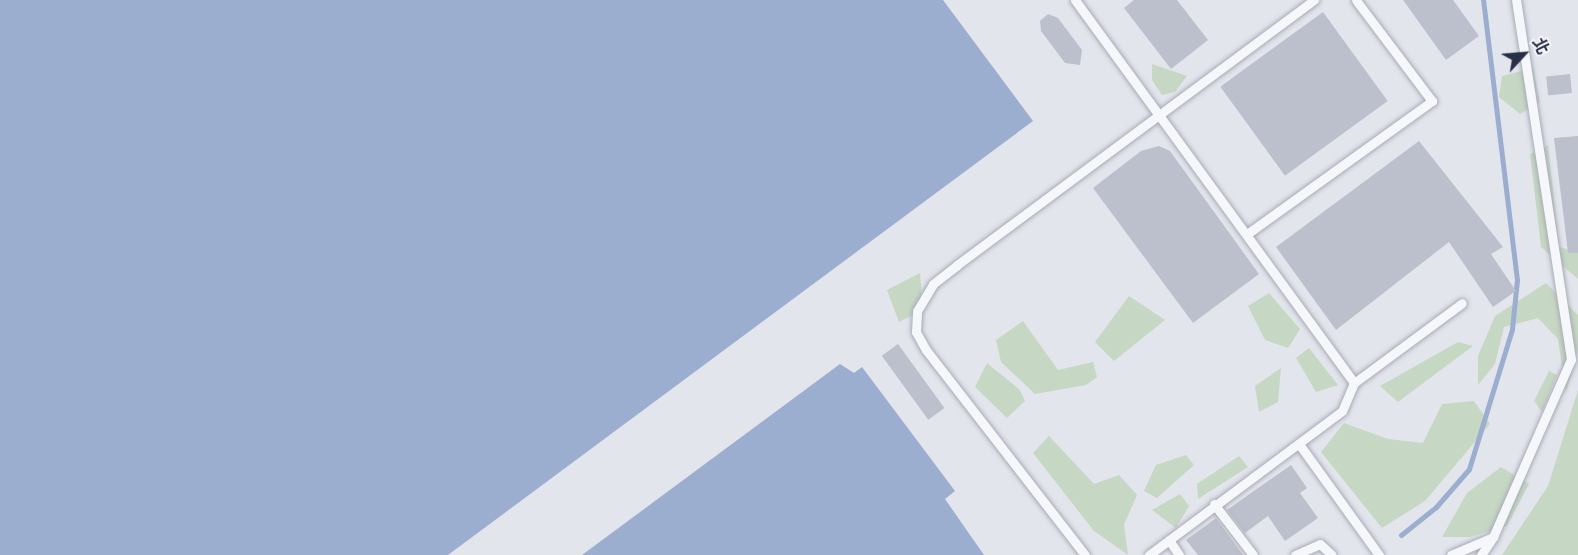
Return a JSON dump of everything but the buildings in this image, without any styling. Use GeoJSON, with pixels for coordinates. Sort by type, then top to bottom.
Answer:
{"type":"FeatureCollection","features":[{"type":"Feature","properties":{"kind":"lane"},"geometry":{"type":"LineString","coordinates":[[1075,0],[1354,383]]}},
{"type":"Feature","properties":{"kind":"lane"},"geometry":{"type":"LineString","coordinates":[[1085,555],[927,350],[916,332],[917,310],[933,284],[957,265],[1161,116],[1314,0]]}},
{"type":"Feature","properties":{"kind":"lane"},"geometry":{"type":"LineString","coordinates":[[1247,234],[1432,101],[1356,0]]}},
{"type":"Feature","properties":{"kind":"lane"},"geometry":{"type":"LineString","coordinates":[[1481,555],[1493,537],[1570,359],[1516,0]]}},
{"type":"Feature","properties":{"kind":"lane"},"geometry":{"type":"LineString","coordinates":[[1149,555],[1214,504],[1342,411],[1354,383],[1462,303]]}},
{"type":"Feature","properties":{"kind":"lane"},"geometry":{"type":"LineString","coordinates":[[1299,444],[1379,555]]}},
{"type":"Feature","properties":{"kind":"lane"},"geometry":{"type":"LineString","coordinates":[[1214,504],[1253,555]]}},
{"type":"Feature","properties":{"kind":"lane"},"geometry":{"type":"LineString","coordinates":[[1451,555],[1493,537]]}},
{"type":"Feature","properties":{"kind":"lane"},"geometry":{"type":"LineString","coordinates":[[1168,540],[1179,555]]}},
{"type":"Feature","properties":{"kind":"lane"},"geometry":{"type":"LineString","coordinates":[[1295,555],[1320,544],[1332,555]]}},
{"type":"Feature","properties":{"kind":"green space"},"geometry":{"type":"Polygon","coordinates":[[[1152,64],[1187,76],[1175,92],[1162,95],[1152,80],[1152,64]]]}},
{"type":"Feature","properties":{"kind":"green space"},"geometry":{"type":"Polygon","coordinates":[[[1533,68],[1540,102],[1520,114],[1499,97],[1502,76],[1533,68]]]}},
{"type":"Feature","properties":{"kind":"green space"},"geometry":{"type":"Polygon","coordinates":[[[1548,145],[1559,247],[1578,252],[1578,279],[1541,247],[1530,154],[1548,145]]]}},
{"type":"Feature","properties":{"kind":"green space"},"geometry":{"type":"Polygon","coordinates":[[[920,273],[923,310],[899,322],[887,290],[920,273]]]}},
{"type":"Feature","properties":{"kind":"green space"},"geometry":{"type":"Polygon","coordinates":[[[1546,283],[1578,315],[1578,350],[1566,393],[1558,339],[1538,318],[1504,327],[1495,364],[1478,385],[1478,356],[1495,316],[1546,283]]]}},
{"type":"Feature","properties":{"kind":"green space"},"geometry":{"type":"Polygon","coordinates":[[[1269,293],[1300,329],[1288,348],[1265,340],[1248,306],[1269,293]]]}},
{"type":"Feature","properties":{"kind":"green space"},"geometry":{"type":"Polygon","coordinates":[[[1129,296],[1165,320],[1114,361],[1095,342],[1129,296]]]}},
{"type":"Feature","properties":{"kind":"green space"},"geometry":{"type":"Polygon","coordinates":[[[1023,321],[1058,370],[1093,362],[1097,377],[1086,385],[1035,394],[1001,362],[996,340],[1023,321]]]}},
{"type":"Feature","properties":{"kind":"green space"},"geometry":{"type":"Polygon","coordinates":[[[1458,342],[1473,346],[1398,402],[1380,386],[1458,342]]]}},
{"type":"Feature","properties":{"kind":"green space"},"geometry":{"type":"Polygon","coordinates":[[[1309,348],[1338,385],[1316,392],[1296,358],[1309,348]]]}},
{"type":"Feature","properties":{"kind":"green space"},"geometry":{"type":"Polygon","coordinates":[[[987,363],[1020,390],[1025,401],[1007,418],[975,387],[987,363]]]}},
{"type":"Feature","properties":{"kind":"green space"},"geometry":{"type":"Polygon","coordinates":[[[1281,368],[1278,402],[1259,412],[1255,386],[1281,368]]]}},
{"type":"Feature","properties":{"kind":"green space"},"geometry":{"type":"Polygon","coordinates":[[[1549,371],[1557,375],[1542,412],[1534,401],[1549,371]]]}},
{"type":"Feature","properties":{"kind":"green space"},"geometry":{"type":"Polygon","coordinates":[[[1578,390],[1578,555],[1502,555],[1548,486],[1578,390]]]}},
{"type":"Feature","properties":{"kind":"green space"},"geometry":{"type":"Polygon","coordinates":[[[1474,401],[1490,424],[1425,501],[1382,528],[1321,452],[1344,423],[1388,439],[1423,443],[1442,404],[1474,401]]]}},
{"type":"Feature","properties":{"kind":"green space"},"geometry":{"type":"Polygon","coordinates":[[[1049,436],[1094,484],[1119,475],[1137,495],[1124,525],[1128,555],[1094,531],[1033,453],[1049,436]]]}},
{"type":"Feature","properties":{"kind":"green space"},"geometry":{"type":"Polygon","coordinates":[[[1186,455],[1194,465],[1157,498],[1144,491],[1156,465],[1186,455]]]}},
{"type":"Feature","properties":{"kind":"green space"},"geometry":{"type":"Polygon","coordinates":[[[1239,456],[1248,467],[1198,499],[1197,484],[1239,456]]]}},
{"type":"Feature","properties":{"kind":"green space"},"geometry":{"type":"Polygon","coordinates":[[[1501,467],[1529,484],[1507,526],[1470,537],[1442,537],[1467,493],[1501,467]]]}},
{"type":"Feature","properties":{"kind":"green space"},"geometry":{"type":"Polygon","coordinates":[[[1180,494],[1189,506],[1176,528],[1152,510],[1180,494]]]}},
{"type":"Feature","properties":{"kind":"water"},"geometry":{"type":"Polygon","coordinates":[[[0,0],[943,0],[1033,121],[448,555],[0,555],[0,0]]]}},
{"type":"Feature","properties":{"kind":"water"},"geometry":{"type":"Polygon","coordinates":[[[840,364],[854,373],[862,367],[955,491],[945,499],[984,555],[582,555],[840,364]]]}},
{"type":"Feature","properties":{"kind":"waterway"},"geometry":{"type":"LineString","coordinates":[[1401,535],[1436,507],[1469,469],[1512,329],[1517,280],[1483,0]]}}]}
